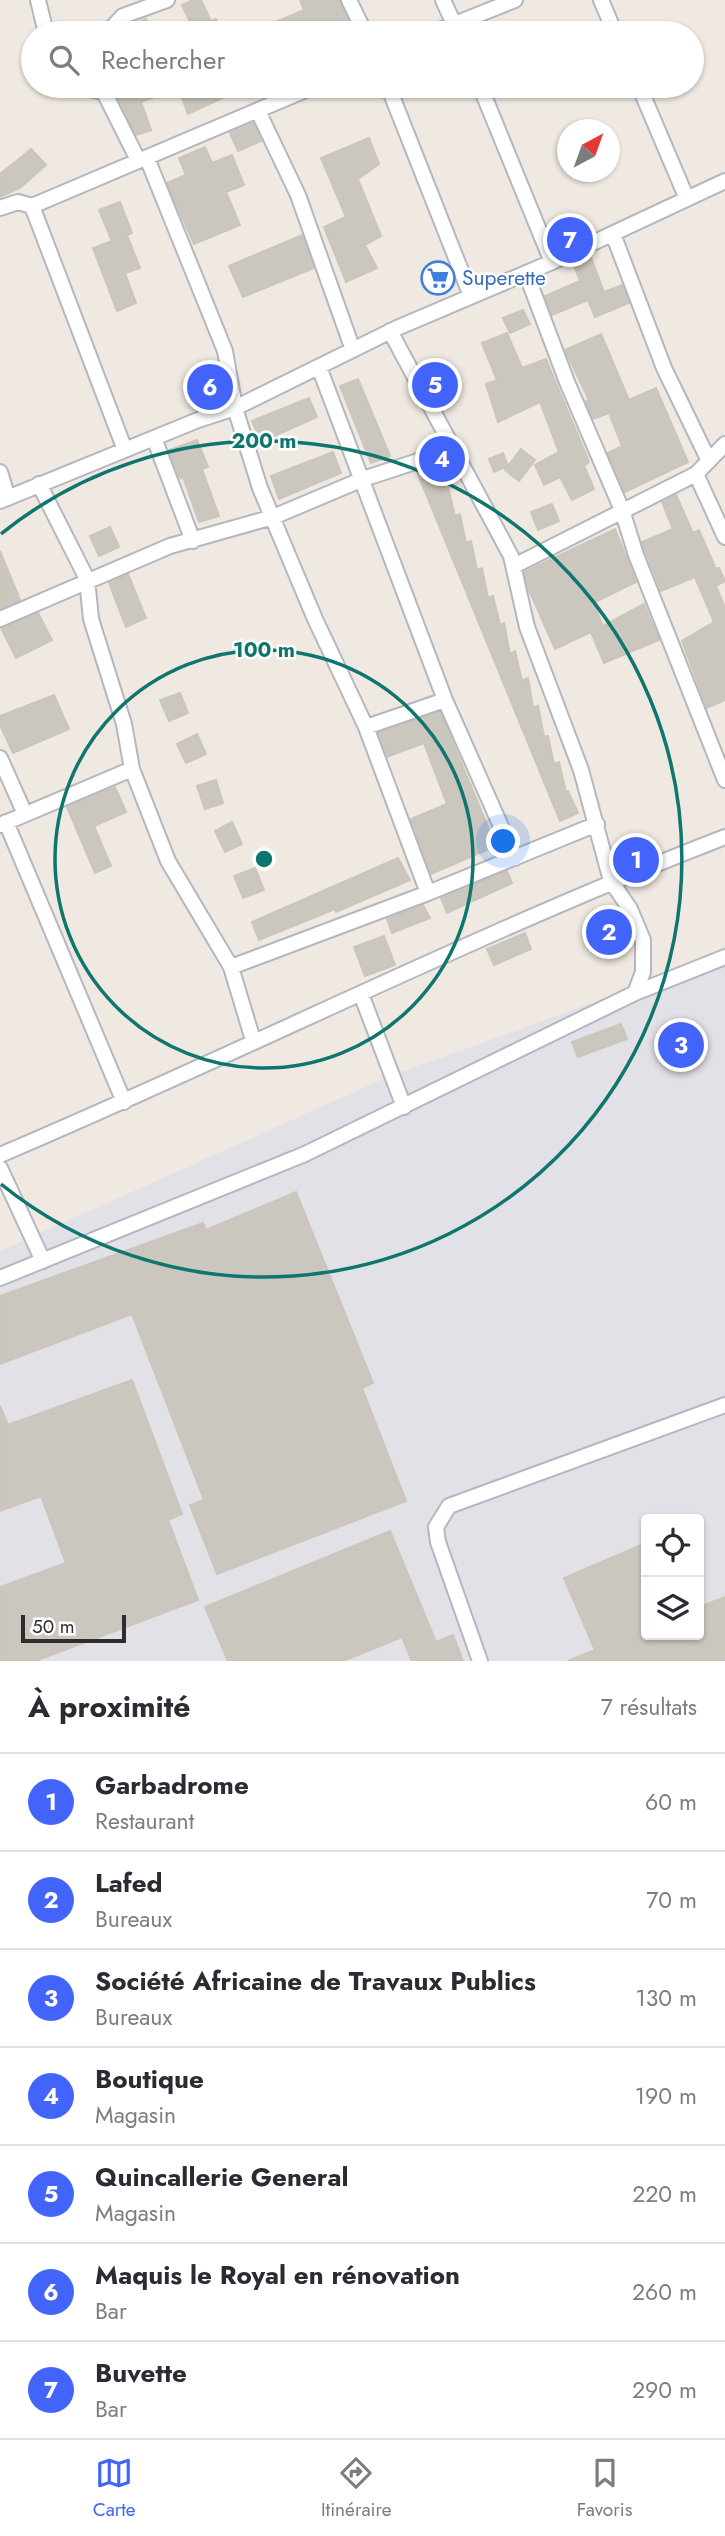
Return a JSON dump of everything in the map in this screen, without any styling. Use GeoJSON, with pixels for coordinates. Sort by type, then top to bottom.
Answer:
{"type":"FeatureCollection","features":[{"type":"Feature","properties":{"kind":"street"},"geometry":{"type":"LineString","coordinates":[[38,0],[43,21]]}},
{"type":"Feature","properties":{"kind":"street"},"geometry":{"type":"LineString","coordinates":[[118,21],[123,16],[167,0]]}},
{"type":"Feature","properties":{"kind":"street"},"geometry":{"type":"LineString","coordinates":[[349,0],[359,21]]}},
{"type":"Feature","properties":{"kind":"street"},"geometry":{"type":"LineString","coordinates":[[443,0],[453,21]]}},
{"type":"Feature","properties":{"kind":"street"},"geometry":{"type":"LineString","coordinates":[[471,21],[515,0]]}},
{"type":"Feature","properties":{"kind":"street"},"geometry":{"type":"LineString","coordinates":[[601,0],[610,21]]}},
{"type":"Feature","properties":{"kind":"street"},"geometry":{"type":"LineString","coordinates":[[107,98],[142,159],[225,351],[235,408],[273,517],[311,611],[366,727],[428,893]]}},
{"type":"Feature","properties":{"kind":"street"},"geometry":{"type":"LineString","coordinates":[[0,208],[18,202],[32,206],[288,98]]}},
{"type":"Feature","properties":{"kind":"street"},"geometry":{"type":"LineString","coordinates":[[393,98],[471,296]]}},
{"type":"Feature","properties":{"kind":"street"},"geometry":{"type":"LineString","coordinates":[[485,98],[552,262]]}},
{"type":"Feature","properties":{"kind":"street"},"geometry":{"type":"LineString","coordinates":[[644,98],[687,199]]}},
{"type":"Feature","properties":{"kind":"street"},"geometry":{"type":"LineString","coordinates":[[258,111],[298,195],[353,350]]}},
{"type":"Feature","properties":{"kind":"street"},"geometry":{"type":"LineString","coordinates":[[0,472],[4,499],[235,408],[390,331],[552,262],[725,181]]}},
{"type":"Feature","properties":{"kind":"street"},"geometry":{"type":"LineString","coordinates":[[32,206],[125,450]]}},
{"type":"Feature","properties":{"kind":"street"},"geometry":{"type":"LineString","coordinates":[[613,234],[664,368],[709,461]]}},
{"type":"Feature","properties":{"kind":"street"},"geometry":{"type":"LineString","coordinates":[[526,273],[567,382],[622,510],[636,555],[725,780]]}},
{"type":"Feature","properties":{"kind":"street"},"geometry":{"type":"LineString","coordinates":[[390,331],[455,449],[514,566],[527,627],[556,700],[597,824],[611,881],[630,909],[643,940],[643,972],[635,993]]}},
{"type":"Feature","properties":{"kind":"street"},"geometry":{"type":"LineString","coordinates":[[319,367],[445,700],[515,858]]}},
{"type":"Feature","properties":{"kind":"street"},"geometry":{"type":"LineString","coordinates":[[154,438],[193,541]]}},
{"type":"Feature","properties":{"kind":"street"},"geometry":{"type":"LineString","coordinates":[[514,566],[696,474],[725,444]]}},
{"type":"Feature","properties":{"kind":"street"},"geometry":{"type":"LineString","coordinates":[[0,619],[87,579],[170,546],[273,517],[363,480],[455,449]]}},
{"type":"Feature","properties":{"kind":"street"},"geometry":{"type":"LineString","coordinates":[[696,474],[725,537]]}},
{"type":"Feature","properties":{"kind":"street"},"geometry":{"type":"LineString","coordinates":[[39,484],[87,579],[91,618],[124,724],[132,769],[169,861],[231,967],[253,1040]]}},
{"type":"Feature","properties":{"kind":"street"},"geometry":{"type":"LineString","coordinates":[[366,727],[445,700]]}},
{"type":"Feature","properties":{"kind":"street"},"geometry":{"type":"LineString","coordinates":[[0,758],[25,814]]}},
{"type":"Feature","properties":{"kind":"street"},"geometry":{"type":"LineString","coordinates":[[124,1102],[3,823],[132,769]]}},
{"type":"Feature","properties":{"kind":"street"},"geometry":{"type":"LineString","coordinates":[[231,967],[428,893],[597,824]]}},
{"type":"Feature","properties":{"kind":"street"},"geometry":{"type":"LineString","coordinates":[[0,1155],[124,1102],[253,1040],[611,881],[725,837]]}},
{"type":"Feature","properties":{"kind":"street"},"geometry":{"type":"LineString","coordinates":[[0,1278],[306,1154],[635,993],[725,957]]}},
{"type":"Feature","properties":{"kind":"street"},"geometry":{"type":"LineString","coordinates":[[361,993],[404,1107]]}},
{"type":"Feature","properties":{"kind":"street"},"geometry":{"type":"LineString","coordinates":[[0,1168],[43,1261]]}},
{"type":"Feature","properties":{"kind":"street"},"geometry":{"type":"LineString","coordinates":[[480,1661],[438,1542],[436,1527],[449,1506],[725,1405]]}},
{"type":"Feature","properties":{"kind":"shaded area"},"geometry":{"type":"Polygon","coordinates":[[[725,955],[725,1661],[0,1661],[0,1251],[390,1076],[725,955]]]}},
{"type":"Feature","properties":{"kind":"building"},"geometry":{"type":"Polygon","coordinates":[[[201,0],[211,21],[189,21],[182,5],[201,0]]]}},
{"type":"Feature","properties":{"kind":"building"},"geometry":{"type":"Polygon","coordinates":[[[300,0],[339,0],[349,21],[278,21],[304,10],[300,0]]]}},
{"type":"Feature","properties":{"kind":"building"},"geometry":{"type":"Polygon","coordinates":[[[118,98],[152,98],[141,102],[151,130],[136,135],[118,98]]]}},
{"type":"Feature","properties":{"kind":"building"},"geometry":{"type":"Polygon","coordinates":[[[182,98],[222,98],[188,114],[182,98]]]}},
{"type":"Feature","properties":{"kind":"building"},"geometry":{"type":"Polygon","coordinates":[[[253,123],[261,141],[238,151],[230,133],[253,123]]]}},
{"type":"Feature","properties":{"kind":"building"},"geometry":{"type":"Polygon","coordinates":[[[369,138],[379,164],[358,179],[381,236],[365,245],[377,268],[346,282],[324,227],[346,217],[321,158],[369,138]]]}},
{"type":"Feature","properties":{"kind":"building"},"geometry":{"type":"Polygon","coordinates":[[[205,147],[212,163],[232,155],[244,185],[226,192],[240,225],[194,244],[167,183],[186,175],[179,158],[205,147]]]}},
{"type":"Feature","properties":{"kind":"building"},"geometry":{"type":"Polygon","coordinates":[[[31,149],[46,165],[20,188],[0,197],[0,174],[31,149]]]}},
{"type":"Feature","properties":{"kind":"building"},"geometry":{"type":"Polygon","coordinates":[[[120,202],[132,233],[127,235],[140,268],[125,273],[136,303],[117,311],[93,248],[112,241],[99,210],[120,202]]]}},
{"type":"Feature","properties":{"kind":"building"},"geometry":{"type":"Polygon","coordinates":[[[302,235],[314,268],[243,297],[229,266],[302,235]]]}},
{"type":"Feature","properties":{"kind":"building"},"geometry":{"type":"Polygon","coordinates":[[[590,255],[604,292],[622,285],[629,303],[595,317],[588,300],[552,315],[545,296],[580,281],[573,263],[590,255]]]}},
{"type":"Feature","properties":{"kind":"building"},"geometry":{"type":"Polygon","coordinates":[[[523,310],[530,324],[510,333],[503,318],[523,310]]]}},
{"type":"Feature","properties":{"kind":"building"},"geometry":{"type":"Polygon","coordinates":[[[507,333],[522,368],[546,359],[589,462],[584,466],[594,489],[572,500],[560,477],[544,485],[535,465],[559,452],[540,402],[498,422],[486,384],[497,380],[482,343],[507,333]]]}},
{"type":"Feature","properties":{"kind":"building"},"geometry":{"type":"Polygon","coordinates":[[[601,334],[629,400],[656,388],[688,462],[625,492],[608,453],[622,446],[609,413],[593,419],[586,401],[589,400],[565,350],[601,334]]]}},
{"type":"Feature","properties":{"kind":"building"},"geometry":{"type":"Polygon","coordinates":[[[442,365],[449,379],[432,388],[424,373],[442,365]]]}},
{"type":"Feature","properties":{"kind":"building"},"geometry":{"type":"Polygon","coordinates":[[[358,379],[390,456],[371,463],[340,386],[358,379]]]}},
{"type":"Feature","properties":{"kind":"building"},"geometry":{"type":"Polygon","coordinates":[[[309,398],[317,417],[261,442],[252,421],[309,398]]]}},
{"type":"Feature","properties":{"kind":"building"},"geometry":{"type":"Polygon","coordinates":[[[197,440],[208,467],[202,469],[219,516],[199,522],[183,477],[180,478],[169,450],[197,440]]]}},
{"type":"Feature","properties":{"kind":"building"},"geometry":{"type":"Polygon","coordinates":[[[521,449],[535,460],[519,481],[505,470],[521,449]]]}},
{"type":"Feature","properties":{"kind":"building"},"geometry":{"type":"Polygon","coordinates":[[[333,452],[341,473],[279,499],[271,476],[333,452]]]}},
{"type":"Feature","properties":{"kind":"building"},"geometry":{"type":"Polygon","coordinates":[[[503,453],[508,466],[494,472],[489,459],[503,453]]]}},
{"type":"Feature","properties":{"kind":"building"},"geometry":{"type":"Polygon","coordinates":[[[438,465],[445,488],[448,487],[455,516],[460,514],[466,543],[471,541],[477,570],[482,568],[488,598],[493,596],[500,625],[504,623],[510,654],[515,651],[522,681],[528,678],[533,708],[538,706],[544,737],[548,736],[554,764],[559,762],[566,792],[568,791],[578,813],[560,821],[417,472],[438,465]]]}},
{"type":"Feature","properties":{"kind":"building"},"geometry":{"type":"Polygon","coordinates":[[[676,495],[693,533],[699,530],[716,569],[719,568],[725,581],[716,586],[725,608],[725,700],[707,708],[682,641],[714,622],[695,577],[661,591],[642,542],[673,529],[662,502],[676,495]]]}},
{"type":"Feature","properties":{"kind":"building"},"geometry":{"type":"Polygon","coordinates":[[[552,504],[559,521],[538,530],[531,512],[552,504]]]}},
{"type":"Feature","properties":{"kind":"building"},"geometry":{"type":"Polygon","coordinates":[[[110,527],[119,547],[99,556],[90,536],[110,527]]]}},
{"type":"Feature","properties":{"kind":"building"},"geometry":{"type":"Polygon","coordinates":[[[615,529],[636,582],[593,603],[603,626],[644,604],[659,640],[604,663],[591,632],[555,649],[524,572],[615,529]]]}},
{"type":"Feature","properties":{"kind":"building"},"geometry":{"type":"Polygon","coordinates":[[[0,551],[20,600],[0,609],[0,551]]]}},
{"type":"Feature","properties":{"kind":"building"},"geometry":{"type":"Polygon","coordinates":[[[128,574],[146,618],[126,627],[109,583],[128,574]]]}},
{"type":"Feature","properties":{"kind":"building"},"geometry":{"type":"Polygon","coordinates":[[[38,613],[52,640],[16,658],[1,628],[38,613]]]}},
{"type":"Feature","properties":{"kind":"building"},"geometry":{"type":"Polygon","coordinates":[[[180,693],[188,713],[169,721],[160,700],[180,693]]]}},
{"type":"Feature","properties":{"kind":"building"},"geometry":{"type":"Polygon","coordinates":[[[54,695],[69,729],[13,753],[0,725],[0,716],[54,695]]]}},
{"type":"Feature","properties":{"kind":"building"},"geometry":{"type":"Polygon","coordinates":[[[440,712],[496,846],[431,874],[411,819],[447,804],[424,743],[387,757],[378,733],[440,712]]]}},
{"type":"Feature","properties":{"kind":"building"},"geometry":{"type":"Polygon","coordinates":[[[197,734],[206,754],[186,763],[177,744],[197,734]]]}},
{"type":"Feature","properties":{"kind":"building"},"geometry":{"type":"Polygon","coordinates":[[[216,780],[223,803],[205,809],[197,786],[216,780]]]}},
{"type":"Feature","properties":{"kind":"building"},"geometry":{"type":"Polygon","coordinates":[[[115,787],[126,812],[94,826],[111,866],[95,873],[67,807],[115,787]]]}},
{"type":"Feature","properties":{"kind":"building"},"geometry":{"type":"Polygon","coordinates":[[[232,822],[242,844],[225,852],[215,831],[232,822]]]}},
{"type":"Feature","properties":{"kind":"building"},"geometry":{"type":"Polygon","coordinates":[[[398,858],[410,880],[336,912],[335,909],[259,940],[252,922],[398,858]]]}},
{"type":"Feature","properties":{"kind":"building"},"geometry":{"type":"Polygon","coordinates":[[[255,868],[264,890],[243,898],[234,876],[255,868]]]}},
{"type":"Feature","properties":{"kind":"building"},"geometry":{"type":"Polygon","coordinates":[[[507,871],[512,883],[447,913],[441,898],[507,871]]]}},
{"type":"Feature","properties":{"kind":"building"},"geometry":{"type":"Polygon","coordinates":[[[423,905],[430,918],[392,933],[387,919],[423,905]]]}},
{"type":"Feature","properties":{"kind":"building"},"geometry":{"type":"Polygon","coordinates":[[[525,933],[531,949],[494,965],[487,949],[525,933]]]}},
{"type":"Feature","properties":{"kind":"building"},"geometry":{"type":"Polygon","coordinates":[[[384,936],[395,965],[365,976],[354,947],[384,936]]]}},
{"type":"Feature","properties":{"kind":"building"},"geometry":{"type":"Polygon","coordinates":[[[621,1024],[627,1039],[578,1057],[572,1042],[621,1024]]]}},
{"type":"Feature","properties":{"kind":"building"},"geometry":{"type":"Polygon","coordinates":[[[296,1192],[373,1383],[362,1388],[406,1501],[217,1574],[190,1505],[204,1500],[132,1314],[0,1364],[0,1296],[203,1223],[206,1230],[296,1192]]]}},
{"type":"Feature","properties":{"kind":"building"},"geometry":{"type":"Polygon","coordinates":[[[132,1380],[182,1514],[168,1520],[198,1600],[35,1661],[0,1661],[0,1587],[66,1563],[41,1496],[0,1511],[0,1406],[8,1425],[132,1380]]]}},
{"type":"Feature","properties":{"kind":"building"},"geometry":{"type":"Polygon","coordinates":[[[390,1531],[436,1642],[453,1635],[463,1661],[412,1661],[402,1637],[343,1661],[228,1661],[205,1607],[390,1531]]]}},
{"type":"Feature","properties":{"kind":"building"},"geometry":{"type":"Polygon","coordinates":[[[641,1545],[641,1640],[704,1640],[704,1605],[725,1597],[725,1661],[568,1661],[595,1650],[564,1578],[641,1545]]]}},
{"type":"Feature","properties":{"kind":"place","name":"Buvette"},"geometry":{"type":"Point","coordinates":[570,240]}},
{"type":"Feature","properties":{"kind":"place","name":"Superette"},"geometry":{"type":"Point","coordinates":[438,278]}},
{"type":"Feature","properties":{"kind":"place","name":"Quincallerie General"},"geometry":{"type":"Point","coordinates":[435,385]}},
{"type":"Feature","properties":{"kind":"place","name":"Maquis le Royal en rénovation"},"geometry":{"type":"Point","coordinates":[210,387]}},
{"type":"Feature","properties":{"kind":"place","name":"Boutique"},"geometry":{"type":"Point","coordinates":[442,459]}},
{"type":"Feature","properties":{"kind":"place","name":"Garbadrome"},"geometry":{"type":"Point","coordinates":[636,860]}},
{"type":"Feature","properties":{"kind":"place","name":"Lafed"},"geometry":{"type":"Point","coordinates":[609,932]}},
{"type":"Feature","properties":{"kind":"place","name":"Société Africaine de Travaux Publics"},"geometry":{"type":"Point","coordinates":[681,1045]}}]}
